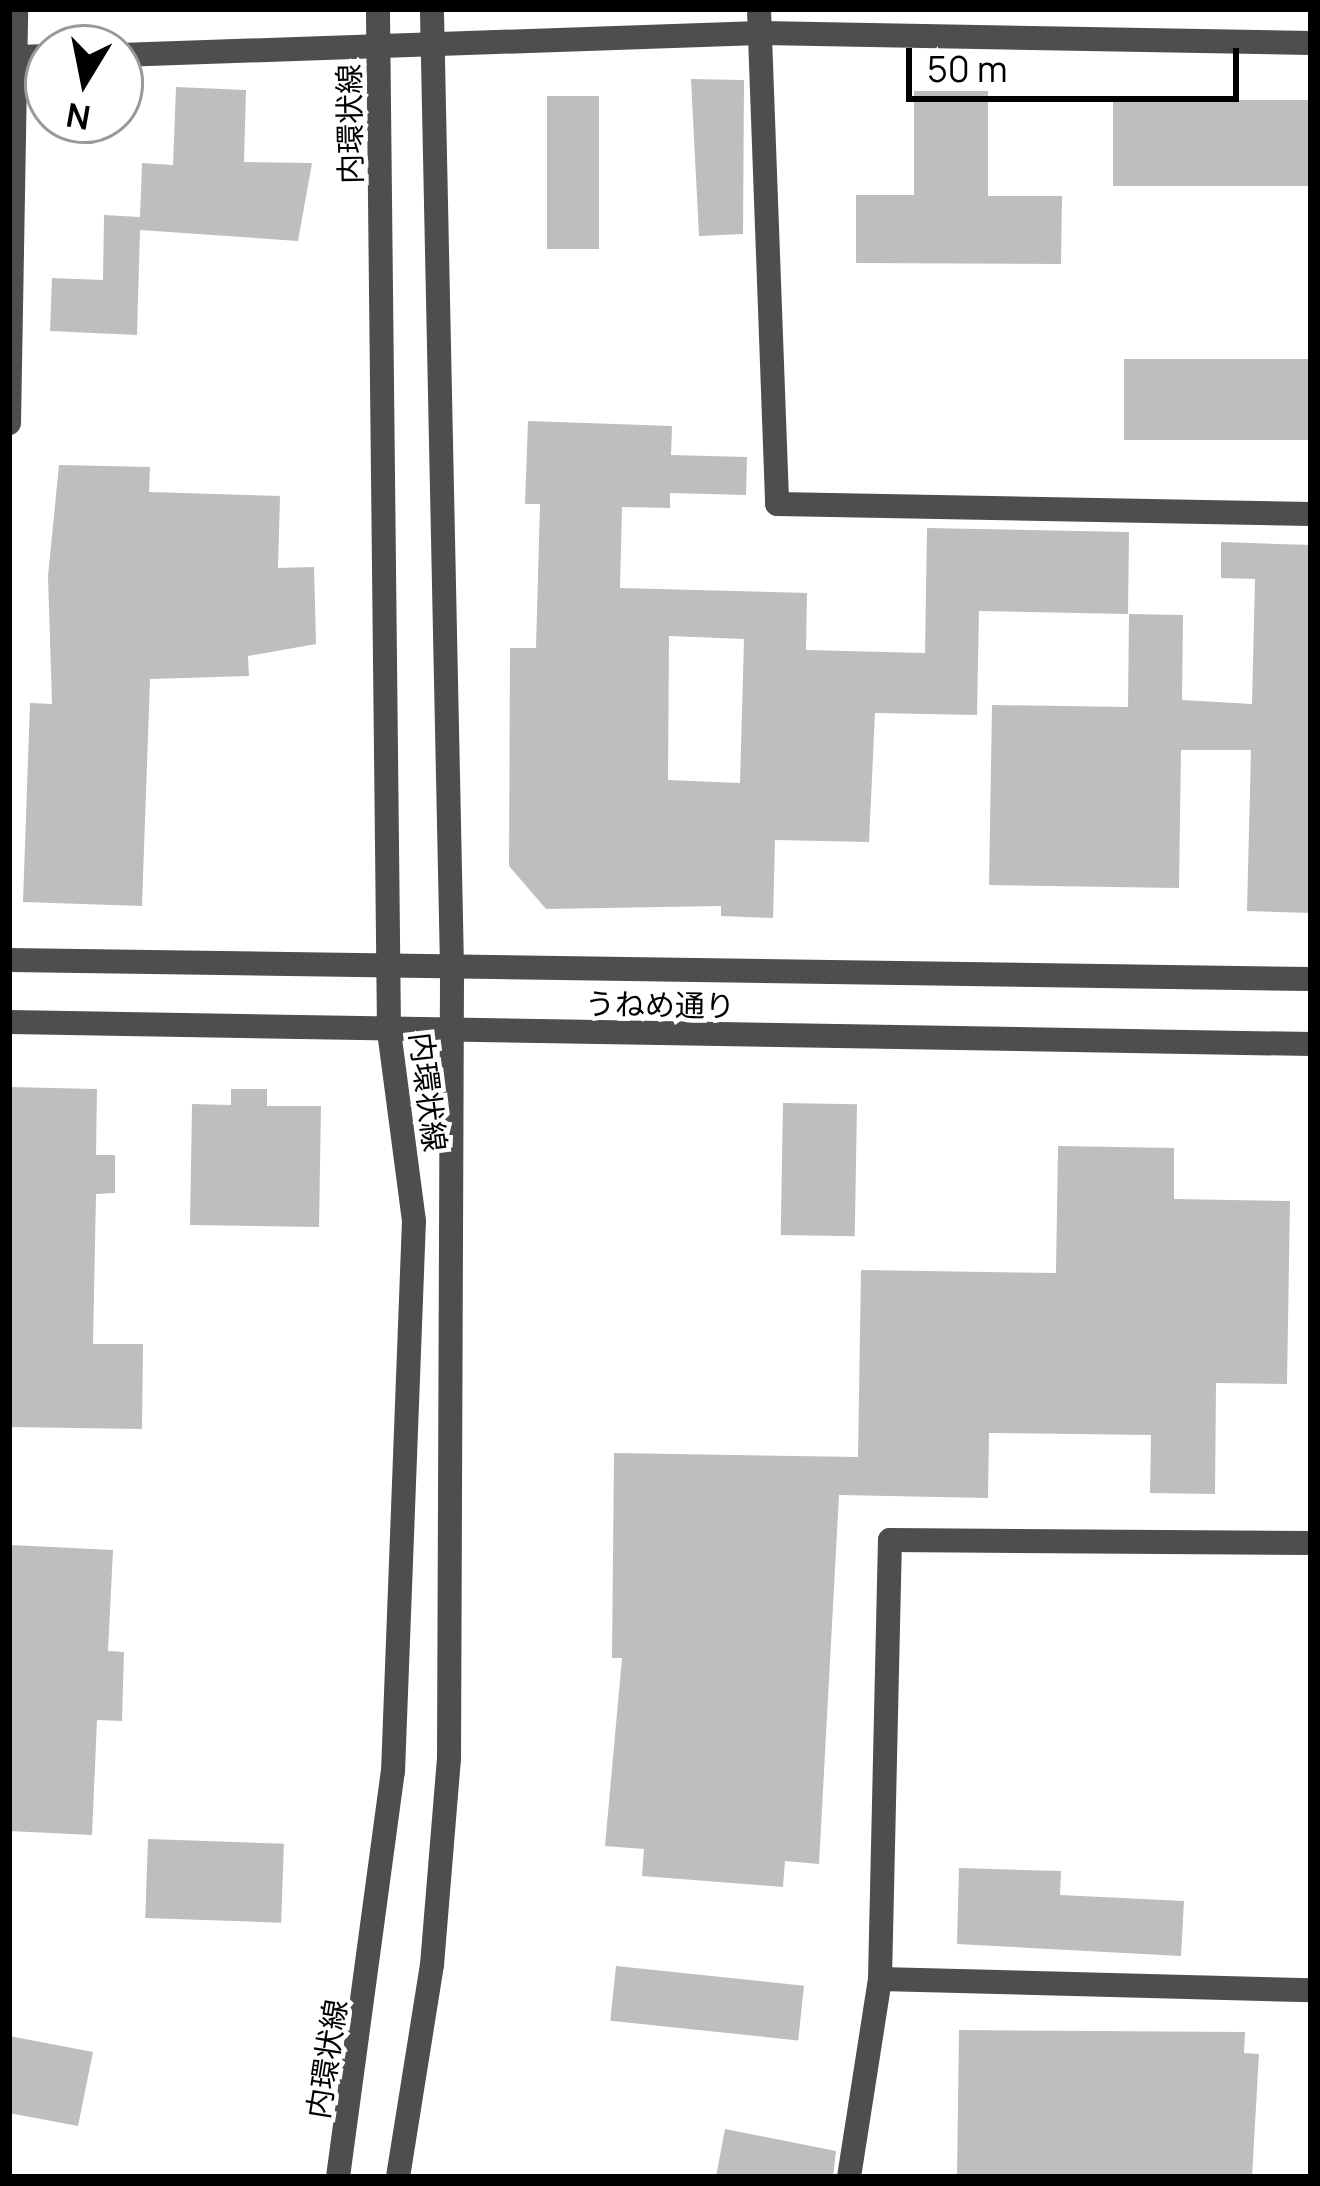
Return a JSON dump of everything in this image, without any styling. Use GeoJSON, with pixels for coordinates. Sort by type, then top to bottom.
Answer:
{"type":"FeatureCollection","features":[{"type":"Feature","properties":{"kind":"street"},"geometry":{"type":"LineString","coordinates":[[9,423],[16,9]]}},
{"type":"Feature","properties":{"kind":"street","name":"内環状線"},"geometry":{"type":"LineString","coordinates":[[338,2177],[375,1955],[403,1595],[414,1221],[389,1030],[378,9]]}},
{"type":"Feature","properties":{"kind":"street","name":"内環状線"},"geometry":{"type":"LineString","coordinates":[[398,2177],[432,1965],[449,1759],[452,967],[431,9]]}},
{"type":"Feature","properties":{"kind":"street"},"geometry":{"type":"LineString","coordinates":[[144,55],[432,50],[759,21],[1311,43]]}},
{"type":"Feature","properties":{"kind":"street"},"geometry":{"type":"LineString","coordinates":[[759,21],[777,504],[1311,514]]}},
{"type":"Feature","properties":{"kind":"street"},"geometry":{"type":"LineString","coordinates":[[16,57],[24,57]]}},
{"type":"Feature","properties":{"kind":"street","name":"うねめ通り"},"geometry":{"type":"LineString","coordinates":[[9,960],[1311,979]]}},
{"type":"Feature","properties":{"kind":"street","name":"うねめ通り"},"geometry":{"type":"LineString","coordinates":[[9,1022],[1311,1044]]}},
{"type":"Feature","properties":{"kind":"street"},"geometry":{"type":"LineString","coordinates":[[849,2177],[880,1979],[890,1540],[1311,1543]]}},
{"type":"Feature","properties":{"kind":"street"},"geometry":{"type":"LineString","coordinates":[[880,1979],[1311,1990]]}},
{"type":"Feature","properties":{"kind":"building"},"geometry":{"type":"Polygon","coordinates":[[[691,79],[744,80],[743,234],[699,236],[691,79]]]}},
{"type":"Feature","properties":{"kind":"building"},"geometry":{"type":"Polygon","coordinates":[[[176,87],[246,90],[244,162],[312,163],[298,241],[140,230],[137,335],[50,331],[52,278],[103,280],[104,215],[140,217],[142,163],[173,165],[176,87]]]}},
{"type":"Feature","properties":{"kind":"building"},"geometry":{"type":"Polygon","coordinates":[[[914,91],[988,91],[988,196],[1062,196],[1061,264],[856,263],[856,195],[914,195],[914,91]]]}},
{"type":"Feature","properties":{"kind":"building"},"geometry":{"type":"Polygon","coordinates":[[[547,96],[599,96],[599,249],[547,249],[547,96]]]}},
{"type":"Feature","properties":{"kind":"building"},"geometry":{"type":"Polygon","coordinates":[[[1113,100],[1311,100],[1311,186],[1113,186],[1113,100]]]}},
{"type":"Feature","properties":{"kind":"building"},"geometry":{"type":"Polygon","coordinates":[[[1124,359],[1311,359],[1311,440],[1124,440],[1124,359]]]}},
{"type":"Feature","properties":{"kind":"building"},"geometry":{"type":"Polygon","coordinates":[[[528,421],[672,426],[671,455],[747,457],[746,495],[670,493],[670,508],[622,507],[620,588],[807,593],[806,650],[925,653],[927,528],[1129,532],[1128,614],[979,611],[977,715],[875,713],[869,842],[775,840],[773,918],[721,916],[721,906],[546,909],[509,866],[510,648],[536,648],[540,504],[525,504],[528,421]],[[669,636],[668,780],[740,783],[744,639],[669,636]]]}},
{"type":"Feature","properties":{"kind":"building"},"geometry":{"type":"Polygon","coordinates":[[[59,465],[150,467],[149,492],[280,496],[278,568],[314,567],[316,644],[248,656],[249,676],[150,679],[142,906],[23,902],[30,703],[52,704],[48,576],[59,465]]]}},
{"type":"Feature","properties":{"kind":"building"},"geometry":{"type":"Polygon","coordinates":[[[1221,542],[1311,545],[1311,913],[1247,911],[1251,750],[1181,750],[1179,888],[989,885],[992,705],[1128,707],[1129,614],[1183,615],[1182,700],[1252,704],[1255,579],[1221,578],[1221,542]]]}},
{"type":"Feature","properties":{"kind":"building"},"geometry":{"type":"Polygon","coordinates":[[[9,1087],[97,1089],[96,1155],[115,1155],[115,1193],[96,1194],[93,1344],[143,1344],[142,1429],[9,1427],[9,1087]]]}},
{"type":"Feature","properties":{"kind":"building"},"geometry":{"type":"Polygon","coordinates":[[[231,1089],[267,1089],[267,1106],[321,1106],[319,1227],[190,1225],[192,1104],[231,1105],[231,1089]]]}},
{"type":"Feature","properties":{"kind":"building"},"geometry":{"type":"Polygon","coordinates":[[[783,1103],[857,1104],[855,1236],[781,1235],[783,1103]]]}},
{"type":"Feature","properties":{"kind":"building"},"geometry":{"type":"Polygon","coordinates":[[[1058,1146],[1174,1148],[1174,1199],[1290,1201],[1287,1384],[1216,1383],[1215,1494],[1150,1493],[1151,1435],[989,1433],[988,1498],[839,1495],[819,1864],[785,1861],[783,1887],[642,1876],[644,1849],[605,1846],[622,1658],[612,1658],[614,1453],[858,1457],[861,1270],[1056,1273],[1058,1146]]]}},
{"type":"Feature","properties":{"kind":"building"},"geometry":{"type":"Polygon","coordinates":[[[11,1545],[113,1550],[108,1651],[124,1652],[122,1721],[97,1720],[92,1835],[9,1831],[11,1545]]]}},
{"type":"Feature","properties":{"kind":"building"},"geometry":{"type":"Polygon","coordinates":[[[148,1839],[284,1844],[281,1923],[145,1918],[148,1839]]]}},
{"type":"Feature","properties":{"kind":"building"},"geometry":{"type":"Polygon","coordinates":[[[959,1868],[1061,1871],[1060,1895],[1184,1901],[1181,1956],[957,1944],[959,1868]]]}},
{"type":"Feature","properties":{"kind":"building"},"geometry":{"type":"Polygon","coordinates":[[[616,1966],[804,1986],[798,2040],[610,2021],[616,1966]]]}},
{"type":"Feature","properties":{"kind":"building"},"geometry":{"type":"Polygon","coordinates":[[[959,2030],[1245,2032],[1244,2053],[1259,2054],[1252,2177],[957,2177],[959,2030]]]}},
{"type":"Feature","properties":{"kind":"building"},"geometry":{"type":"Polygon","coordinates":[[[9,2036],[93,2052],[78,2126],[9,2113],[9,2036]]]}},
{"type":"Feature","properties":{"kind":"building"},"geometry":{"type":"Polygon","coordinates":[[[725,2129],[836,2151],[833,2177],[716,2177],[725,2129]]]}}]}
